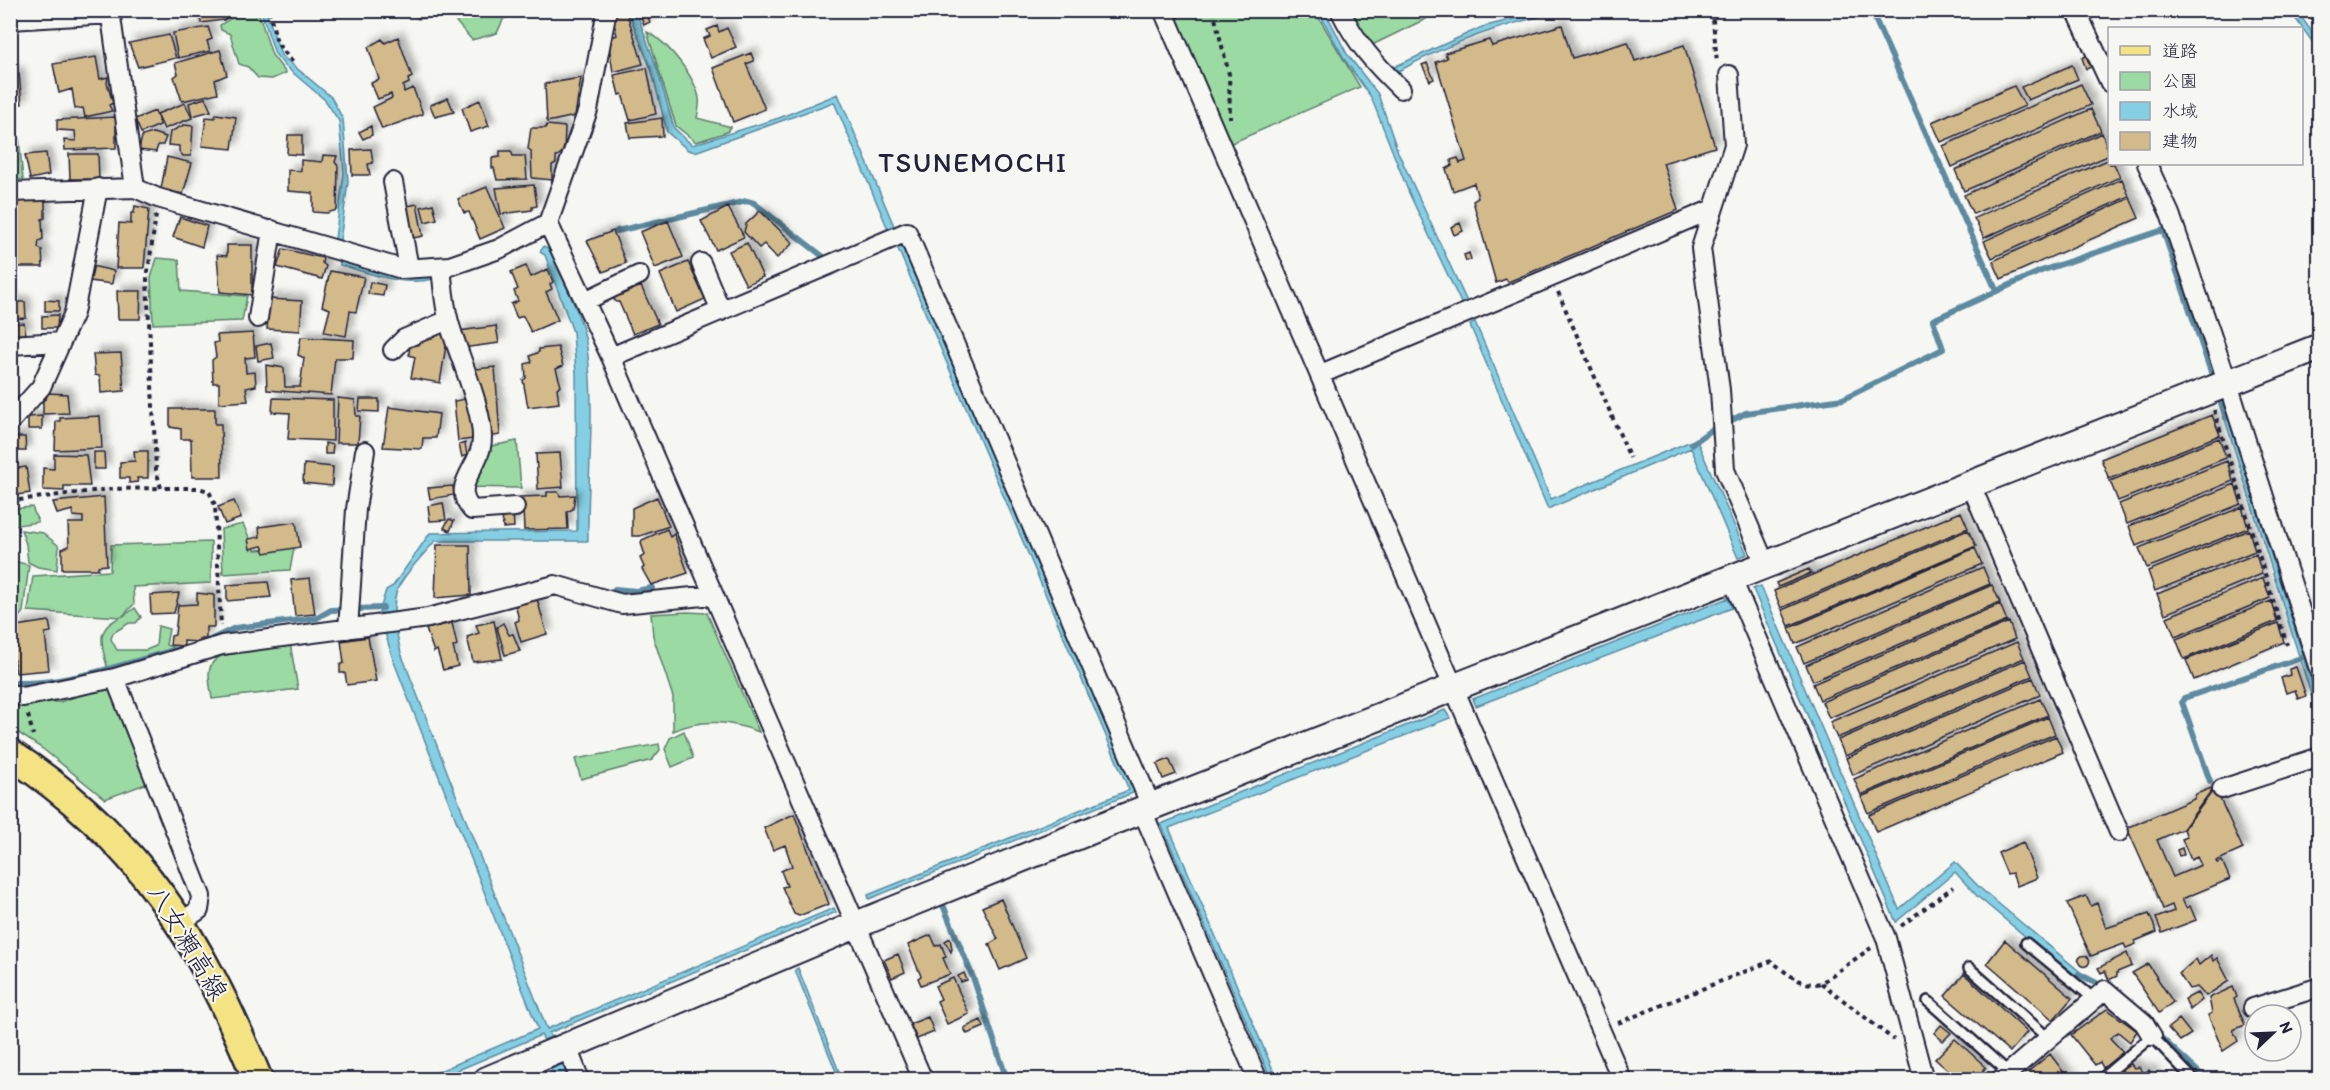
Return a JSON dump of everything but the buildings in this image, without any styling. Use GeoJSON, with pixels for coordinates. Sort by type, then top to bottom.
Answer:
{"type":"FeatureCollection","features":[{"type":"Feature","properties":{"kind":"main road","name":"八女瀬高線"},"geometry":{"type":"LineString","coordinates":[[10,754],[46,777],[115,840],[151,879],[181,922],[229,1010],[258,1080]]}},
{"type":"Feature","properties":{"kind":"street"},"geometry":{"type":"LineString","coordinates":[[10,192],[135,188],[158,198],[409,268],[450,266],[499,249],[549,223],[588,110],[608,10]]}},
{"type":"Feature","properties":{"kind":"street"},"geometry":{"type":"LineString","coordinates":[[1163,10],[1622,1080]]}},
{"type":"Feature","properties":{"kind":"street"},"geometry":{"type":"LineString","coordinates":[[1340,10],[1353,36],[1369,59],[1401,89]]}},
{"type":"Feature","properties":{"kind":"street"},"geometry":{"type":"LineString","coordinates":[[2076,10],[2108,81]]}},
{"type":"Feature","properties":{"kind":"street"},"geometry":{"type":"LineString","coordinates":[[10,20],[111,12],[135,188]]}},
{"type":"Feature","properties":{"kind":"street"},"geometry":{"type":"LineString","coordinates":[[1729,79],[1734,145],[1701,248],[1720,390],[1725,470],[1766,566]]}},
{"type":"Feature","properties":{"kind":"street"},"geometry":{"type":"LineString","coordinates":[[2146,165],[2170,214],[2218,388],[2319,672]]}},
{"type":"Feature","properties":{"kind":"street"},"geometry":{"type":"LineString","coordinates":[[393,182],[409,268]]}},
{"type":"Feature","properties":{"kind":"street"},"geometry":{"type":"LineString","coordinates":[[10,422],[40,387],[74,313],[98,188]]}},
{"type":"Feature","properties":{"kind":"street"},"geometry":{"type":"LineString","coordinates":[[1321,374],[1713,209]]}},
{"type":"Feature","properties":{"kind":"street"},"geometry":{"type":"LineString","coordinates":[[549,223],[611,357],[923,1080]]}},
{"type":"Feature","properties":{"kind":"street"},"geometry":{"type":"LineString","coordinates":[[258,318],[272,230]]}},
{"type":"Feature","properties":{"kind":"street"},"geometry":{"type":"LineString","coordinates":[[611,357],[907,232],[1258,1080]]}},
{"type":"Feature","properties":{"kind":"street"},"geometry":{"type":"LineString","coordinates":[[701,263],[721,311]]}},
{"type":"Feature","properties":{"kind":"street"},"geometry":{"type":"LineString","coordinates":[[441,267],[448,320],[477,405],[482,447],[462,488],[465,501],[472,510],[515,507]]}},
{"type":"Feature","properties":{"kind":"street"},"geometry":{"type":"LineString","coordinates":[[585,301],[639,275]]}},
{"type":"Feature","properties":{"kind":"street"},"geometry":{"type":"LineString","coordinates":[[393,350],[404,339],[448,320]]}},
{"type":"Feature","properties":{"kind":"street"},"geometry":{"type":"LineString","coordinates":[[10,345],[60,342]]}},
{"type":"Feature","properties":{"kind":"street"},"geometry":{"type":"LineString","coordinates":[[487,1080],[856,925],[1147,808],[2319,347]]}},
{"type":"Feature","properties":{"kind":"street"},"geometry":{"type":"LineString","coordinates":[[348,629],[356,509],[365,451]]}},
{"type":"Feature","properties":{"kind":"street"},"geometry":{"type":"LineString","coordinates":[[1971,485],[2119,832]]}},
{"type":"Feature","properties":{"kind":"street"},"geometry":{"type":"LineString","coordinates":[[1732,579],[1886,938],[1924,1080]]}},
{"type":"Feature","properties":{"kind":"street"},"geometry":{"type":"LineString","coordinates":[[10,694],[23,696],[115,678],[222,645],[428,618],[555,585],[622,604],[713,595]]}},
{"type":"Feature","properties":{"kind":"street"},"geometry":{"type":"LineString","coordinates":[[115,678],[201,896],[199,910],[181,922]]}},
{"type":"Feature","properties":{"kind":"street"},"geometry":{"type":"LineString","coordinates":[[2222,789],[2319,757]]}},
{"type":"Feature","properties":{"kind":"street"},"geometry":{"type":"LineString","coordinates":[[2269,1003],[2319,987]]}},
{"type":"Feature","properties":{"kind":"street"},"geometry":{"type":"LineString","coordinates":[[2004,1076],[2105,990],[2144,1023],[2152,1036]]}},
{"type":"Feature","properties":{"kind":"street"},"geometry":{"type":"LineString","coordinates":[[567,1047],[580,1080]]}},
{"type":"Feature","properties":{"kind":"lane"},"geometry":{"type":"LineString","coordinates":[[2026,943],[2094,999]]}},
{"type":"Feature","properties":{"kind":"lane"},"geometry":{"type":"LineString","coordinates":[[1969,968],[2048,1038]]}},
{"type":"Feature","properties":{"kind":"lane"},"geometry":{"type":"LineString","coordinates":[[1928,1001],[2004,1076]]}},
{"type":"Feature","properties":{"kind":"lane"},"geometry":{"type":"LineString","coordinates":[[2100,1080],[2152,1036],[2194,1080]]}},
{"type":"Feature","properties":{"kind":"path"},"geometry":{"type":"LineString","coordinates":[[268,10],[277,44],[295,65]]}},
{"type":"Feature","properties":{"kind":"path"},"geometry":{"type":"LineString","coordinates":[[1213,10],[1229,74],[1231,103],[1224,151]]}},
{"type":"Feature","properties":{"kind":"path"},"geometry":{"type":"LineString","coordinates":[[1712,10],[1718,76],[1729,79]]}},
{"type":"Feature","properties":{"kind":"path"},"geometry":{"type":"LineString","coordinates":[[158,198],[147,279],[156,470],[161,488]]}},
{"type":"Feature","properties":{"kind":"path"},"geometry":{"type":"LineString","coordinates":[[1551,278],[1630,458]]}},
{"type":"Feature","properties":{"kind":"path"},"geometry":{"type":"LineString","coordinates":[[2218,388],[2287,645]]}},
{"type":"Feature","properties":{"kind":"path"},"geometry":{"type":"LineString","coordinates":[[10,501],[110,489],[198,488],[209,491],[215,505],[222,645]]}},
{"type":"Feature","properties":{"kind":"path"},"geometry":{"type":"LineString","coordinates":[[1600,1030],[1771,961],[1803,983],[1812,986],[1821,983],[1904,1047],[1917,1052]]}},
{"type":"Feature","properties":{"kind":"green space"},"geometry":{"type":"Polygon","coordinates":[[[235,11],[258,11],[272,55],[286,73],[272,79],[258,78],[248,67],[239,64],[230,34],[221,30],[220,25],[236,15],[235,11]]]}},
{"type":"Feature","properties":{"kind":"green space"},"geometry":{"type":"Polygon","coordinates":[[[410,11],[530,11],[528,14],[504,18],[497,33],[472,40],[450,15],[418,19],[410,11]]]}},
{"type":"Feature","properties":{"kind":"green space"},"geometry":{"type":"Polygon","coordinates":[[[1169,11],[1315,11],[1360,87],[1227,145],[1169,11]]]}},
{"type":"Feature","properties":{"kind":"green space"},"geometry":{"type":"Polygon","coordinates":[[[1342,11],[1442,11],[1366,48],[1342,11]]]}},
{"type":"Feature","properties":{"kind":"green space"},"geometry":{"type":"Polygon","coordinates":[[[647,32],[671,51],[692,80],[699,98],[697,118],[731,127],[727,132],[696,142],[676,126],[647,32]]]}},
{"type":"Feature","properties":{"kind":"green space"},"geometry":{"type":"Polygon","coordinates":[[[10,104],[16,105],[23,180],[11,179],[10,104]]]}},
{"type":"Feature","properties":{"kind":"green space"},"geometry":{"type":"Polygon","coordinates":[[[157,258],[179,260],[181,291],[247,296],[242,321],[153,324],[151,278],[157,258]]]}},
{"type":"Feature","properties":{"kind":"green space"},"geometry":{"type":"Polygon","coordinates":[[[517,441],[521,488],[467,487],[486,447],[517,441]]]}},
{"type":"Feature","properties":{"kind":"green space"},"geometry":{"type":"Polygon","coordinates":[[[32,507],[38,522],[11,526],[11,509],[32,507]]]}},
{"type":"Feature","properties":{"kind":"green space"},"geometry":{"type":"Polygon","coordinates":[[[243,524],[255,550],[294,548],[290,570],[223,574],[221,529],[243,524]]]}},
{"type":"Feature","properties":{"kind":"green space"},"geometry":{"type":"Polygon","coordinates":[[[21,530],[43,533],[59,546],[57,570],[38,567],[28,562],[26,544],[21,530]]]}},
{"type":"Feature","properties":{"kind":"green space"},"geometry":{"type":"Polygon","coordinates":[[[211,542],[211,583],[133,587],[134,604],[122,617],[135,608],[141,617],[136,623],[129,623],[113,633],[111,639],[117,650],[146,650],[156,646],[158,626],[169,629],[166,645],[173,647],[170,655],[109,675],[103,649],[103,634],[112,622],[121,617],[28,611],[33,576],[110,571],[111,545],[211,542]]]}},
{"type":"Feature","properties":{"kind":"green space"},"geometry":{"type":"Polygon","coordinates":[[[10,560],[29,565],[23,612],[15,622],[11,623],[10,560]]]}},
{"type":"Feature","properties":{"kind":"green space"},"geometry":{"type":"Polygon","coordinates":[[[707,613],[759,732],[737,725],[716,722],[695,724],[673,731],[673,697],[653,636],[651,614],[707,613]]]}},
{"type":"Feature","properties":{"kind":"green space"},"geometry":{"type":"Polygon","coordinates":[[[290,643],[298,689],[212,699],[209,674],[215,660],[221,656],[290,643]]]}},
{"type":"Feature","properties":{"kind":"green space"},"geometry":{"type":"Polygon","coordinates":[[[113,689],[148,783],[105,799],[43,749],[11,728],[10,702],[60,702],[96,690],[113,689]]]}},
{"type":"Feature","properties":{"kind":"green space"},"geometry":{"type":"Polygon","coordinates":[[[684,731],[693,758],[672,767],[665,749],[670,738],[684,731]]]}},
{"type":"Feature","properties":{"kind":"green space"},"geometry":{"type":"Polygon","coordinates":[[[659,744],[660,750],[652,760],[581,779],[575,759],[659,744]]]}},
{"type":"Feature","properties":{"kind":"water"},"geometry":{"type":"Polygon","coordinates":[[[1549,10],[1564,11],[1521,21],[1458,42],[1399,71],[1394,67],[1482,27],[1549,10]]]}},
{"type":"Feature","properties":{"kind":"water"},"geometry":{"type":"Polygon","coordinates":[[[261,11],[266,11],[281,55],[331,97],[343,119],[348,182],[340,241],[335,239],[344,173],[339,121],[325,100],[285,66],[275,54],[261,11]]]}},
{"type":"Feature","properties":{"kind":"water"},"geometry":{"type":"Polygon","coordinates":[[[628,11],[636,11],[657,69],[674,128],[692,145],[779,118],[838,94],[894,226],[888,229],[834,102],[695,152],[688,150],[667,132],[652,72],[628,11]]]}},
{"type":"Feature","properties":{"kind":"water"},"geometry":{"type":"Polygon","coordinates":[[[1318,11],[1325,11],[1347,54],[1378,94],[1398,152],[1467,302],[1462,305],[1409,193],[1371,97],[1345,60],[1318,11]]]}},
{"type":"Feature","properties":{"kind":"water"},"geometry":{"type":"Polygon","coordinates":[[[2290,11],[2297,11],[2319,42],[2319,51],[2303,27],[2290,11]]]}},
{"type":"Feature","properties":{"kind":"water"},"geometry":{"type":"Polygon","coordinates":[[[901,242],[1135,792],[869,899],[868,895],[1129,790],[896,244],[901,242]]]}},
{"type":"Feature","properties":{"kind":"water"},"geometry":{"type":"Polygon","coordinates":[[[544,246],[550,250],[572,298],[585,335],[587,348],[591,396],[588,541],[435,541],[402,580],[396,593],[394,607],[401,653],[547,1029],[834,908],[836,912],[549,1033],[551,1037],[544,1040],[541,1035],[437,1079],[421,1079],[538,1029],[394,662],[385,633],[385,613],[379,613],[386,590],[393,586],[430,533],[577,531],[576,374],[573,332],[545,255],[540,252],[544,246]]]}},
{"type":"Feature","properties":{"kind":"water"},"geometry":{"type":"Polygon","coordinates":[[[340,258],[430,275],[433,279],[410,281],[386,278],[340,265],[340,258]]]}},
{"type":"Feature","properties":{"kind":"water"},"geometry":{"type":"Polygon","coordinates":[[[1475,322],[1551,499],[1696,439],[1747,554],[1738,558],[1691,448],[1548,509],[1470,325],[1475,322]]]}},
{"type":"Feature","properties":{"kind":"water"},"geometry":{"type":"Polygon","coordinates":[[[2226,412],[2319,706],[2319,720],[2223,413],[2226,412]]]}},
{"type":"Feature","properties":{"kind":"water"},"geometry":{"type":"Polygon","coordinates":[[[1761,586],[1899,909],[1955,862],[1980,888],[2085,976],[2081,983],[1977,896],[1955,872],[1896,922],[1753,589],[1761,586]]]}},
{"type":"Feature","properties":{"kind":"water"},"geometry":{"type":"Polygon","coordinates":[[[1728,598],[1732,608],[1476,706],[1473,699],[1728,598]]]}},
{"type":"Feature","properties":{"kind":"water"},"geometry":{"type":"Polygon","coordinates":[[[1445,710],[1450,718],[1169,828],[1277,1079],[1271,1079],[1161,824],[1445,710]]]}},
{"type":"Feature","properties":{"kind":"water"},"geometry":{"type":"Polygon","coordinates":[[[798,968],[842,1079],[839,1079],[795,970],[798,968]]]}},
{"type":"Feature","properties":{"kind":"water"},"geometry":{"type":"Polygon","coordinates":[[[563,1064],[569,1079],[555,1079],[551,1069],[563,1064]]]}},
{"type":"Feature","properties":{"kind":"waterway"},"geometry":{"type":"LineString","coordinates":[[1871,10],[1996,290]]}},
{"type":"Feature","properties":{"kind":"waterway"},"geometry":{"type":"LineString","coordinates":[[617,231],[747,201],[754,203],[825,258]]}},
{"type":"Feature","properties":{"kind":"waterway"},"geometry":{"type":"LineString","coordinates":[[1692,444],[1710,431],[1746,413],[1843,399],[1943,349],[1933,320],[2041,271],[2163,230],[2214,381]]}},
{"type":"Feature","properties":{"kind":"waterway"},"geometry":{"type":"LineString","coordinates":[[2218,394],[2226,418]]}},
{"type":"Feature","properties":{"kind":"waterway"},"geometry":{"type":"LineString","coordinates":[[615,589],[636,591],[652,588]]}},
{"type":"Feature","properties":{"kind":"waterway"},"geometry":{"type":"LineString","coordinates":[[206,642],[235,628],[317,618],[331,610],[383,608]]}},
{"type":"Feature","properties":{"kind":"waterway"},"geometry":{"type":"LineString","coordinates":[[10,682],[29,683],[72,677],[182,648]]}},
{"type":"Feature","properties":{"kind":"waterway"},"geometry":{"type":"LineString","coordinates":[[2210,781],[2182,702],[2184,698],[2301,658]]}},
{"type":"Feature","properties":{"kind":"waterway"},"geometry":{"type":"LineString","coordinates":[[943,905],[974,980],[1007,1080]]}},
{"type":"Feature","properties":{"kind":"waterway"},"geometry":{"type":"LineString","coordinates":[[2079,974],[2104,987]]}},
{"type":"Feature","properties":{"kind":"waterway"},"geometry":{"type":"LineString","coordinates":[[2157,1034],[2207,1080]]}},
{"type":"Feature","properties":{"kind":"district","name":"TSUNEMOCHI"},"geometry":{"type":"Point","coordinates":[973,162]}}]}
